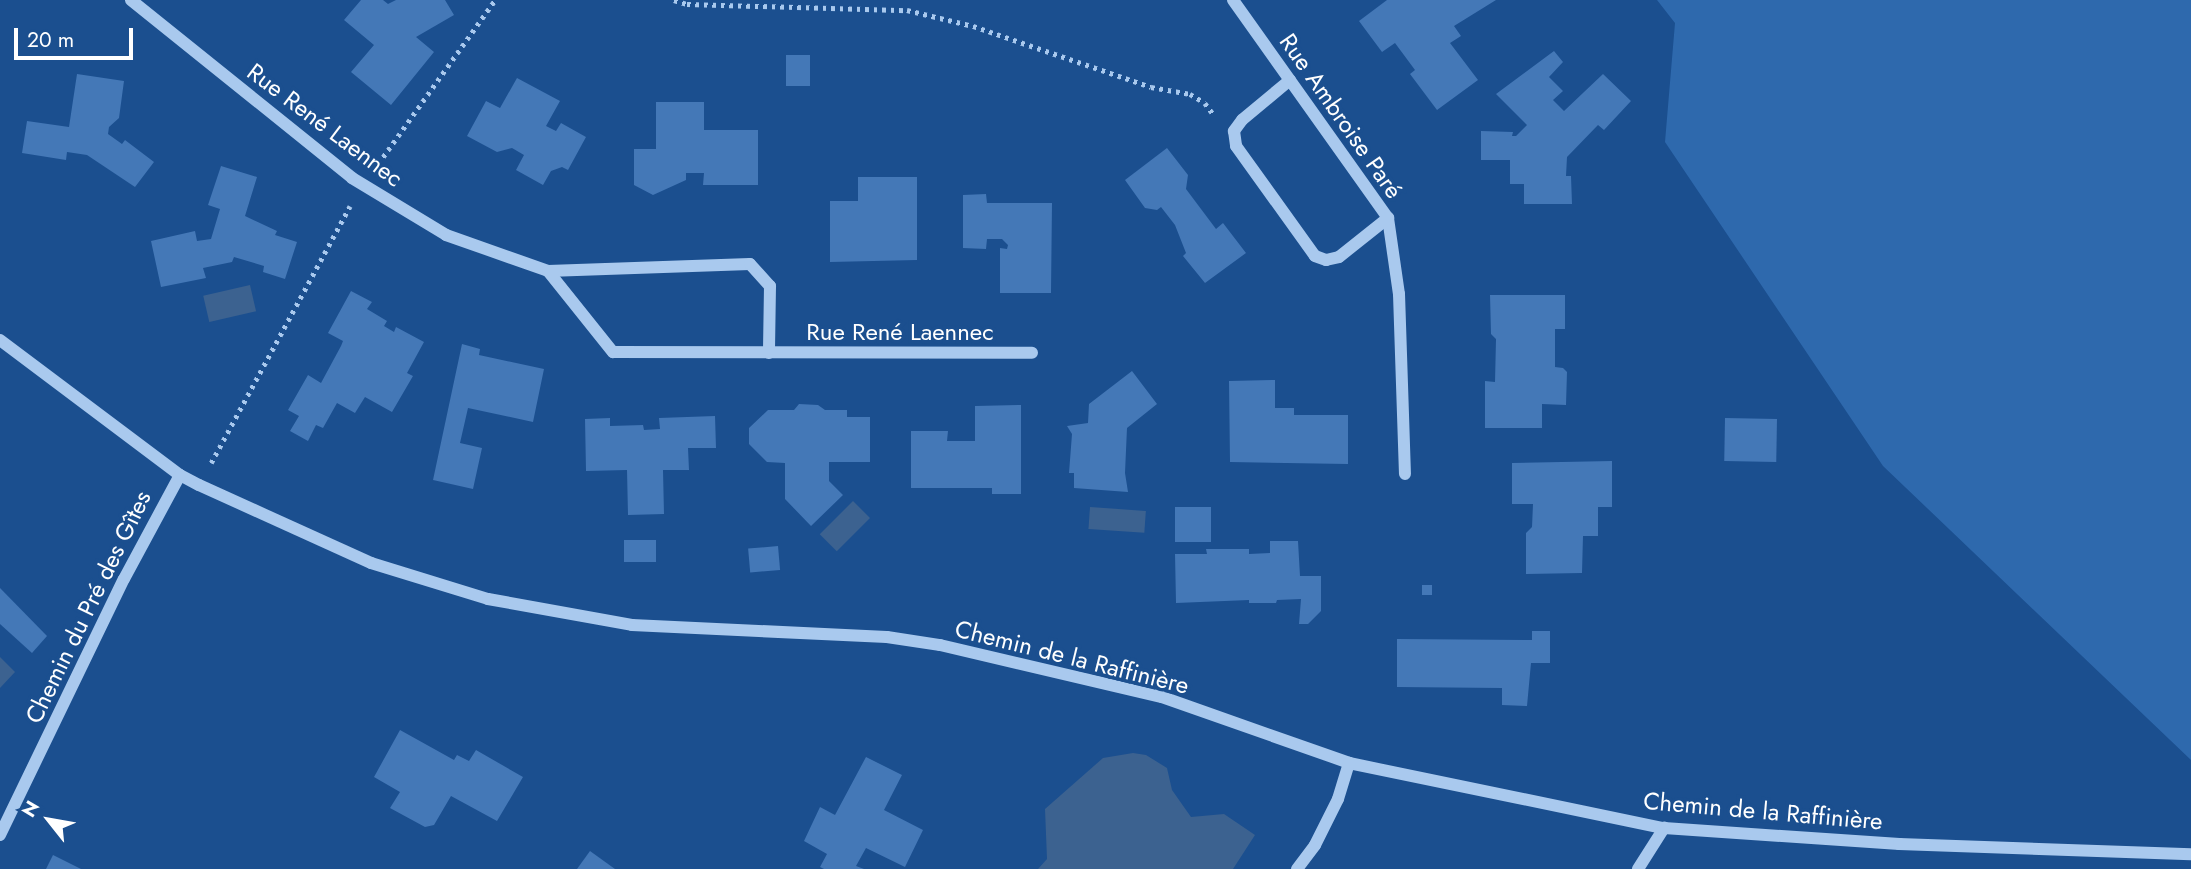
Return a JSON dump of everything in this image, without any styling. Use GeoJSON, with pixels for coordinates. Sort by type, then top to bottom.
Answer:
{"type":"FeatureCollection","features":[{"type":"Feature","properties":{"kind":"street","name":"Rue René Laennec"},"geometry":{"type":"LineString","coordinates":[[131,0],[363,184],[446,235],[548,271],[750,264],[770,286],[769,354]]}},
{"type":"Feature","properties":{"kind":"street","name":"Rue Ambroise Paré"},"geometry":{"type":"LineString","coordinates":[[1233,0],[1388,218],[1399,295],[1405,474]]}},
{"type":"Feature","properties":{"kind":"street"},"geometry":{"type":"LineString","coordinates":[[1290,80],[1242,120],[1234,131],[1236,146],[1315,256],[1326,260],[1339,257],[1388,218]]}},
{"type":"Feature","properties":{"kind":"street","name":"Rue René Laennec"},"geometry":{"type":"LineString","coordinates":[[548,271],[613,352],[1032,353]]}},
{"type":"Feature","properties":{"kind":"street","name":"Chemin de la Raffinière"},"geometry":{"type":"LineString","coordinates":[[0,340],[180,475],[371,564],[488,598],[632,625],[887,638],[940,646],[1162,697],[1349,763],[1664,828],[1899,844],[2191,854]]}},
{"type":"Feature","properties":{"kind":"street","name":"Chemin du Pré des Gîtes"},"geometry":{"type":"LineString","coordinates":[[0,835],[124,579],[180,475]]}},
{"type":"Feature","properties":{"kind":"street"},"geometry":{"type":"LineString","coordinates":[[1297,869],[1315,845],[1338,799],[1349,763]]}},
{"type":"Feature","properties":{"kind":"street"},"geometry":{"type":"LineString","coordinates":[[1638,869],[1664,828]]}},
{"type":"Feature","properties":{"kind":"path"},"geometry":{"type":"LineString","coordinates":[[199,485],[363,184],[495,0]]}},
{"type":"Feature","properties":{"kind":"path"},"geometry":{"type":"LineString","coordinates":[[674,0],[687,4],[907,10],[973,26],[1151,87],[1190,94],[1234,131]]}},
{"type":"Feature","properties":{"kind":"path"},"geometry":{"type":"LineString","coordinates":[[870,0],[875,9]]}},
{"type":"Feature","properties":{"kind":"shaded area"},"geometry":{"type":"Polygon","coordinates":[[[1657,0],[2191,0],[2191,760],[1883,466],[1665,142],[1675,23],[1657,0]]]}},
{"type":"Feature","properties":{"kind":"shaded area"},"geometry":{"type":"Polygon","coordinates":[[[250,285],[256,311],[209,322],[203,296],[250,285]]]}},
{"type":"Feature","properties":{"kind":"shaded area"},"geometry":{"type":"Polygon","coordinates":[[[853,501],[870,518],[837,551],[820,534],[853,501]]]}},
{"type":"Feature","properties":{"kind":"shaded area"},"geometry":{"type":"Polygon","coordinates":[[[1090,507],[1146,511],[1144,533],[1088,529],[1090,507]]]}},
{"type":"Feature","properties":{"kind":"shaded area"},"geometry":{"type":"Polygon","coordinates":[[[0,657],[15,672],[0,688],[0,657]]]}},
{"type":"Feature","properties":{"kind":"shaded area"},"geometry":{"type":"Polygon","coordinates":[[[1133,753],[1146,755],[1167,768],[1172,790],[1191,817],[1224,814],[1255,835],[1233,869],[1038,869],[1047,859],[1045,809],[1103,758],[1133,753]]]}},
{"type":"Feature","properties":{"kind":"building"},"geometry":{"type":"Polygon","coordinates":[[[361,0],[383,0],[388,4],[396,0],[445,0],[454,15],[416,37],[434,52],[391,105],[351,72],[374,45],[344,20],[361,0]]]}},
{"type":"Feature","properties":{"kind":"building"},"geometry":{"type":"Polygon","coordinates":[[[1387,0],[1496,0],[1454,26],[1461,36],[1450,43],[1478,80],[1437,110],[1410,74],[1415,70],[1395,43],[1382,52],[1359,21],[1387,0]]]}},
{"type":"Feature","properties":{"kind":"building"},"geometry":{"type":"Polygon","coordinates":[[[1554,51],[1563,62],[1549,77],[1563,91],[1553,100],[1564,111],[1603,74],[1631,101],[1604,130],[1598,125],[1567,157],[1566,176],[1571,176],[1572,204],[1524,204],[1524,184],[1510,184],[1510,160],[1481,160],[1481,131],[1513,132],[1512,136],[1516,136],[1527,125],[1496,94],[1554,51]]]}},
{"type":"Feature","properties":{"kind":"building"},"geometry":{"type":"Polygon","coordinates":[[[786,55],[810,55],[810,86],[786,86],[786,55]]]}},
{"type":"Feature","properties":{"kind":"building"},"geometry":{"type":"Polygon","coordinates":[[[77,74],[124,81],[119,118],[109,127],[108,134],[122,144],[125,140],[154,162],[135,187],[87,155],[67,152],[66,160],[22,153],[27,121],[69,127],[77,74]]]}},
{"type":"Feature","properties":{"kind":"building"},"geometry":{"type":"Polygon","coordinates":[[[517,78],[560,101],[546,126],[556,131],[561,123],[586,137],[568,170],[562,167],[551,171],[543,185],[516,170],[524,155],[512,148],[497,152],[467,136],[486,101],[500,108],[517,78]]]}},
{"type":"Feature","properties":{"kind":"building"},"geometry":{"type":"Polygon","coordinates":[[[656,102],[704,102],[704,130],[758,130],[758,185],[703,185],[704,173],[686,173],[686,180],[653,195],[634,185],[634,149],[656,149],[656,102]]]}},
{"type":"Feature","properties":{"kind":"building"},"geometry":{"type":"Polygon","coordinates":[[[1167,148],[1188,175],[1186,189],[1216,229],[1223,223],[1246,253],[1205,283],[1183,256],[1186,253],[1175,225],[1161,207],[1157,210],[1145,208],[1125,180],[1167,148]]]}},
{"type":"Feature","properties":{"kind":"building"},"geometry":{"type":"Polygon","coordinates":[[[221,166],[257,177],[245,216],[277,231],[275,235],[297,242],[285,279],[263,272],[264,266],[234,257],[232,262],[203,268],[206,278],[161,287],[151,241],[195,231],[197,241],[211,239],[220,209],[208,205],[221,166]]]}},
{"type":"Feature","properties":{"kind":"building"},"geometry":{"type":"Polygon","coordinates":[[[858,177],[917,177],[917,260],[830,262],[830,201],[858,201],[858,177]]]}},
{"type":"Feature","properties":{"kind":"building"},"geometry":{"type":"Polygon","coordinates":[[[986,194],[987,203],[1052,203],[1051,293],[1000,293],[1000,248],[1007,249],[1008,245],[1002,239],[987,239],[986,249],[963,248],[963,195],[986,194]]]}},
{"type":"Feature","properties":{"kind":"building"},"geometry":{"type":"Polygon","coordinates":[[[351,291],[372,302],[367,309],[387,321],[384,326],[394,332],[396,327],[424,342],[407,373],[413,376],[392,412],[365,397],[355,413],[337,403],[323,428],[316,425],[308,441],[290,431],[299,416],[288,410],[308,375],[321,383],[341,346],[343,341],[328,333],[351,291]]]}},
{"type":"Feature","properties":{"kind":"building"},"geometry":{"type":"Polygon","coordinates":[[[1490,295],[1565,295],[1565,329],[1555,329],[1555,367],[1563,368],[1567,372],[1566,405],[1542,404],[1542,428],[1485,428],[1485,381],[1495,382],[1496,339],[1491,334],[1490,295]]]}},
{"type":"Feature","properties":{"kind":"building"},"geometry":{"type":"Polygon","coordinates":[[[462,344],[480,349],[479,355],[544,369],[533,422],[468,408],[460,443],[482,448],[473,489],[433,480],[462,344]]]}},
{"type":"Feature","properties":{"kind":"building"},"geometry":{"type":"Polygon","coordinates":[[[1132,371],[1157,404],[1127,428],[1125,473],[1128,492],[1074,488],[1074,473],[1069,473],[1072,434],[1067,426],[1088,423],[1089,404],[1132,371]]]}},
{"type":"Feature","properties":{"kind":"building"},"geometry":{"type":"Polygon","coordinates":[[[1275,380],[1275,408],[1294,408],[1294,415],[1348,415],[1348,464],[1230,462],[1229,381],[1275,380]]]}},
{"type":"Feature","properties":{"kind":"building"},"geometry":{"type":"Polygon","coordinates":[[[799,404],[818,405],[825,410],[847,410],[847,417],[870,417],[870,462],[829,462],[829,481],[843,495],[811,526],[785,499],[785,463],[767,462],[749,444],[749,428],[768,410],[794,410],[799,404]]]}},
{"type":"Feature","properties":{"kind":"building"},"geometry":{"type":"Polygon","coordinates":[[[1021,405],[1021,494],[992,494],[992,488],[911,488],[911,431],[948,431],[947,441],[975,441],[975,406],[1021,405]]]}},
{"type":"Feature","properties":{"kind":"building"},"geometry":{"type":"Polygon","coordinates":[[[715,416],[716,448],[688,448],[689,470],[663,470],[664,514],[628,515],[627,470],[586,471],[585,419],[610,418],[610,426],[643,425],[644,430],[660,429],[659,418],[715,416]]]}},
{"type":"Feature","properties":{"kind":"building"},"geometry":{"type":"Polygon","coordinates":[[[1725,418],[1777,419],[1776,462],[1724,461],[1725,418]]]}},
{"type":"Feature","properties":{"kind":"building"},"geometry":{"type":"Polygon","coordinates":[[[1612,461],[1612,507],[1598,507],[1598,536],[1583,536],[1582,573],[1526,574],[1526,533],[1532,527],[1533,504],[1512,504],[1512,463],[1612,461]]]}},
{"type":"Feature","properties":{"kind":"building"},"geometry":{"type":"Polygon","coordinates":[[[1175,507],[1211,507],[1211,542],[1175,542],[1175,507]]]}},
{"type":"Feature","properties":{"kind":"building"},"geometry":{"type":"Polygon","coordinates":[[[624,540],[656,540],[656,562],[624,562],[624,540]]]}},
{"type":"Feature","properties":{"kind":"building"},"geometry":{"type":"Polygon","coordinates":[[[1270,541],[1298,541],[1300,576],[1321,576],[1321,611],[1308,624],[1299,624],[1301,599],[1277,600],[1276,603],[1249,603],[1249,600],[1176,603],[1175,554],[1207,554],[1206,549],[1249,549],[1249,554],[1270,553],[1270,541]]]}},
{"type":"Feature","properties":{"kind":"building"},"geometry":{"type":"Polygon","coordinates":[[[778,546],[780,570],[750,573],[748,549],[778,546]]]}},
{"type":"Feature","properties":{"kind":"building"},"geometry":{"type":"Polygon","coordinates":[[[1422,585],[1432,585],[1432,595],[1422,595],[1422,585]]]}},
{"type":"Feature","properties":{"kind":"building"},"geometry":{"type":"Polygon","coordinates":[[[0,588],[47,636],[32,653],[0,624],[0,588]]]}},
{"type":"Feature","properties":{"kind":"building"},"geometry":{"type":"Polygon","coordinates":[[[1532,631],[1550,631],[1550,663],[1531,663],[1527,706],[1502,705],[1502,688],[1397,687],[1397,639],[1532,640],[1532,631]]]}},
{"type":"Feature","properties":{"kind":"building"},"geometry":{"type":"Polygon","coordinates":[[[400,730],[454,760],[457,755],[469,761],[476,750],[523,777],[497,821],[451,796],[434,825],[425,827],[390,808],[400,792],[374,777],[400,730]]]}},
{"type":"Feature","properties":{"kind":"building"},"geometry":{"type":"Polygon","coordinates":[[[866,757],[902,775],[884,810],[923,830],[905,867],[866,848],[856,866],[864,869],[824,869],[820,867],[827,854],[804,841],[820,807],[835,815],[866,757]]]}},
{"type":"Feature","properties":{"kind":"building"},"geometry":{"type":"Polygon","coordinates":[[[590,851],[615,869],[577,869],[590,851]]]}},
{"type":"Feature","properties":{"kind":"building"},"geometry":{"type":"Polygon","coordinates":[[[53,855],[81,869],[46,869],[53,855]]]}}]}
